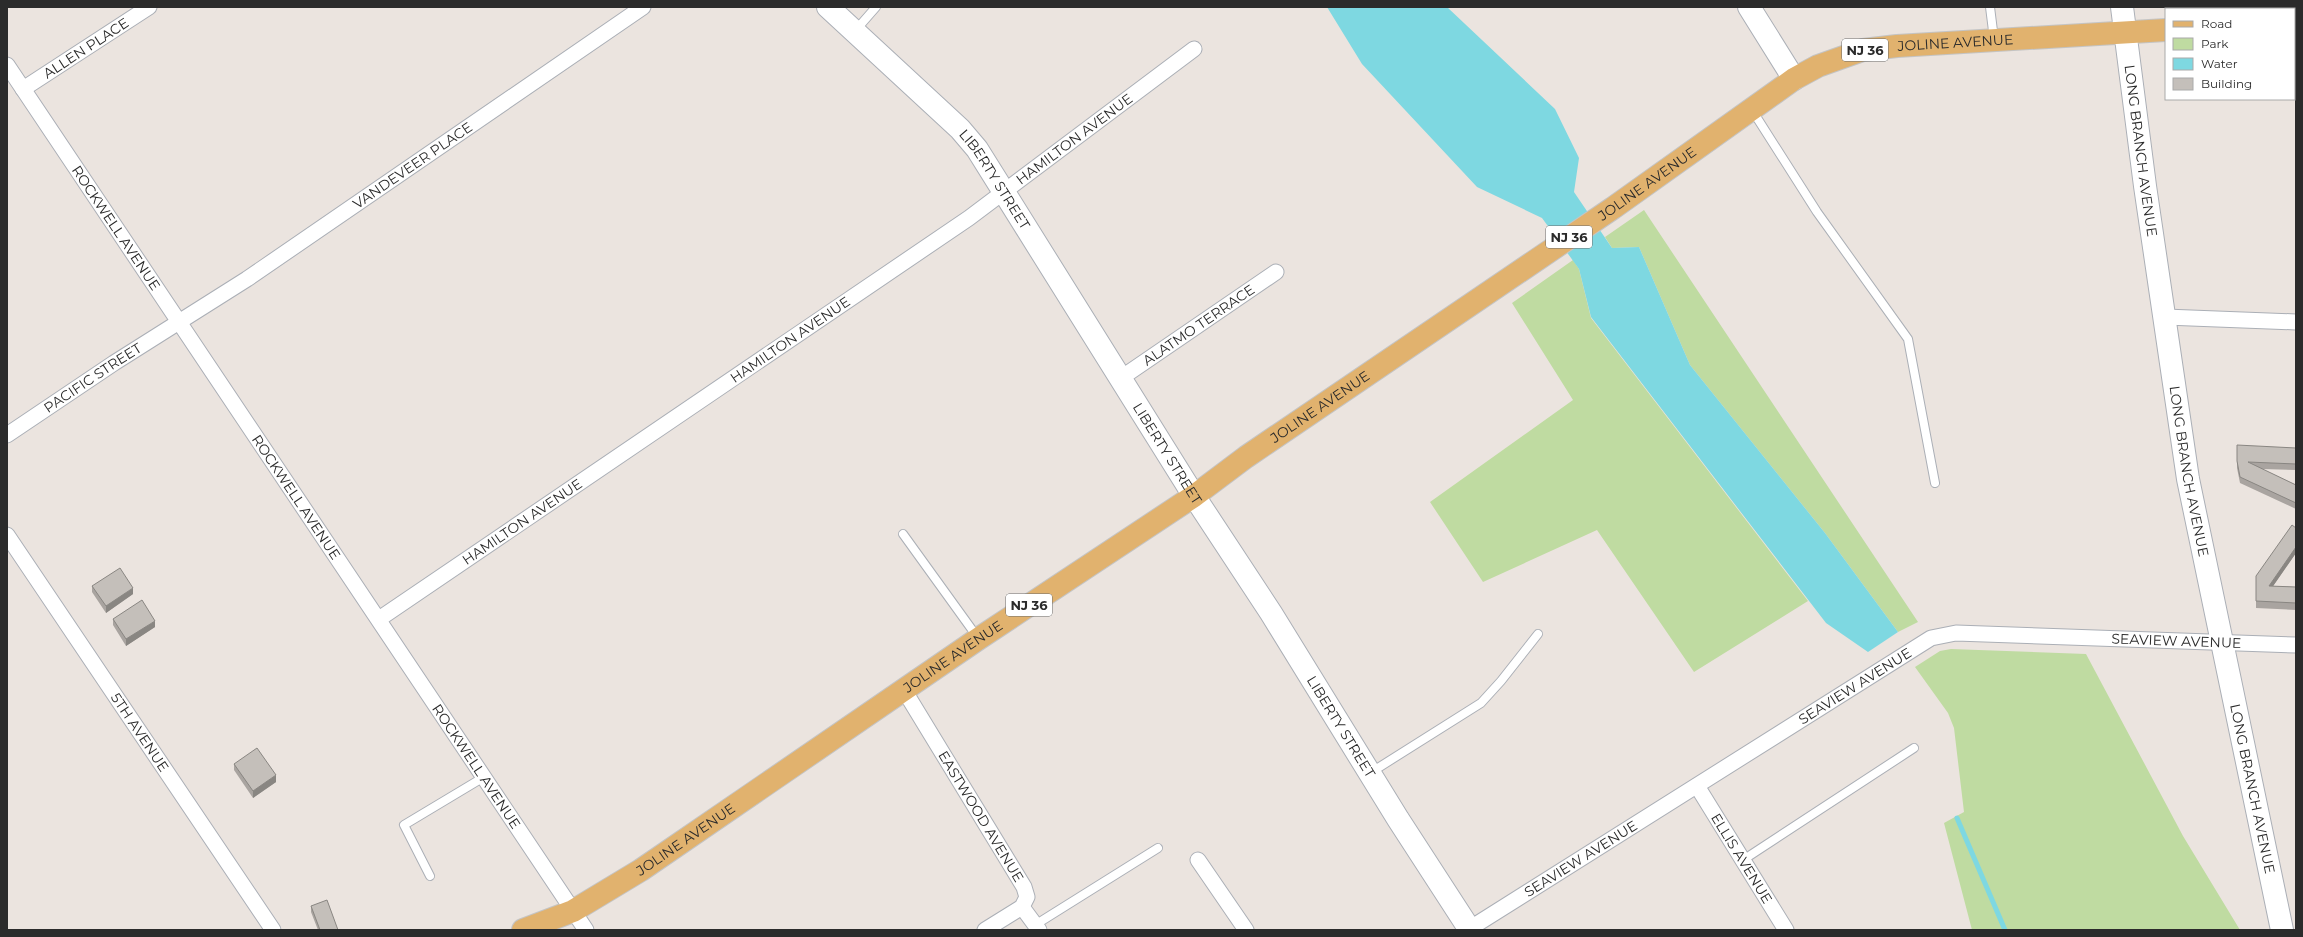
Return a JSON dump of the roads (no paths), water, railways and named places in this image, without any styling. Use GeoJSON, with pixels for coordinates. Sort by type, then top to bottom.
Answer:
{"type":"FeatureCollection","features":[{"type":"Feature","properties":{"kind":"main road","name":"JOLINE AVENUE"},"geometry":{"type":"LineString","coordinates":[[523,930],[573,911],[641,870],[978,639],[1194,496],[1246,457],[1611,209],[1794,79],[1838,58],[1863,50],[1994,39],[2165,30]]}},
{"type":"Feature","properties":{"kind":"street","name":"ALLEN PLACE"},"geometry":{"type":"LineString","coordinates":[[23,89],[148,7]]}},
{"type":"Feature","properties":{"kind":"street","name":"VANDEVEER PLACE"},"geometry":{"type":"LineString","coordinates":[[179,321],[247,279],[600,38],[643,7]]}},
{"type":"Feature","properties":{"kind":"street","name":"LIBERTY STREET"},"geometry":{"type":"LineString","coordinates":[[828,7],[960,129],[977,149],[1194,496],[1271,613],[1370,774],[1469,929]]}},
{"type":"Feature","properties":{"kind":"street"},"geometry":{"type":"LineString","coordinates":[[1748,7],[1794,79]]}},
{"type":"Feature","properties":{"kind":"street","name":"LONG BRANCH AVENUE"},"geometry":{"type":"LineString","coordinates":[[2122,7],[2188,479],[2282,930]]}},
{"type":"Feature","properties":{"kind":"street","name":"HAMILTON AVENUE"},"geometry":{"type":"LineString","coordinates":[[379,620],[969,218],[1194,49]]}},
{"type":"Feature","properties":{"kind":"street","name":"ROCKWELL AVENUE"},"geometry":{"type":"LineString","coordinates":[[7,65],[586,930]]}},
{"type":"Feature","properties":{"kind":"street","name":"ALATMO TERRACE"},"geometry":{"type":"LineString","coordinates":[[1121,378],[1276,272]]}},
{"type":"Feature","properties":{"kind":"street"},"geometry":{"type":"LineString","coordinates":[[2165,317],[2296,322]]}},
{"type":"Feature","properties":{"kind":"street","name":"PACIFIC STREET"},"geometry":{"type":"LineString","coordinates":[[7,435],[179,321]]}},
{"type":"Feature","properties":{"kind":"street","name":"5TH AVENUE"},"geometry":{"type":"LineString","coordinates":[[7,535],[273,930]]}},
{"type":"Feature","properties":{"kind":"street","name":"SEAVIEW AVENUE"},"geometry":{"type":"LineString","coordinates":[[1469,929],[1921,643],[1948,633],[2296,645]]}},
{"type":"Feature","properties":{"kind":"street","name":"EASTWOOD AVENUE"},"geometry":{"type":"LineString","coordinates":[[904,690],[1024,887],[1027,897],[1022,907]]}},
{"type":"Feature","properties":{"kind":"street","name":"ELLIS AVENUE"},"geometry":{"type":"LineString","coordinates":[[1697,786],[1786,930]]}},
{"type":"Feature","properties":{"kind":"street"},"geometry":{"type":"LineString","coordinates":[[1198,860],[1246,930]]}},
{"type":"Feature","properties":{"kind":"street"},"geometry":{"type":"LineString","coordinates":[[985,930],[1022,907],[1037,928]]}},
{"type":"Feature","properties":{"kind":"lane"},"geometry":{"type":"LineString","coordinates":[[855,32],[876,7]]}},
{"type":"Feature","properties":{"kind":"lane"},"geometry":{"type":"LineString","coordinates":[[1990,7],[1994,39]]}},
{"type":"Feature","properties":{"kind":"lane"},"geometry":{"type":"LineString","coordinates":[[1751,110],[1817,212],[1908,340],[1935,483]]}},
{"type":"Feature","properties":{"kind":"lane"},"geometry":{"type":"LineString","coordinates":[[903,534],[978,639]]}},
{"type":"Feature","properties":{"kind":"lane"},"geometry":{"type":"LineString","coordinates":[[1370,774],[1481,703],[1501,682],[1538,634]]}},
{"type":"Feature","properties":{"kind":"lane"},"geometry":{"type":"LineString","coordinates":[[1743,860],[1914,748]]}},
{"type":"Feature","properties":{"kind":"lane"},"geometry":{"type":"LineString","coordinates":[[430,876],[404,825],[484,777]]}},
{"type":"Feature","properties":{"kind":"lane"},"geometry":{"type":"LineString","coordinates":[[1037,928],[1158,848]]}},
{"type":"Feature","properties":{"kind":"water"},"geometry":{"type":"Polygon","coordinates":[[[1327,7],[1447,7],[1555,109],[1579,158],[1574,192],[1612,248],[1639,247],[1690,365],[1825,533],[1898,632],[1868,652],[1826,623],[1591,317],[1579,269],[1542,218],[1477,187],[1362,64],[1327,7]]]}},
{"type":"Feature","properties":{"kind":"waterway"},"geometry":{"type":"LineString","coordinates":[[1957,818],[2005,930]]}}]}
